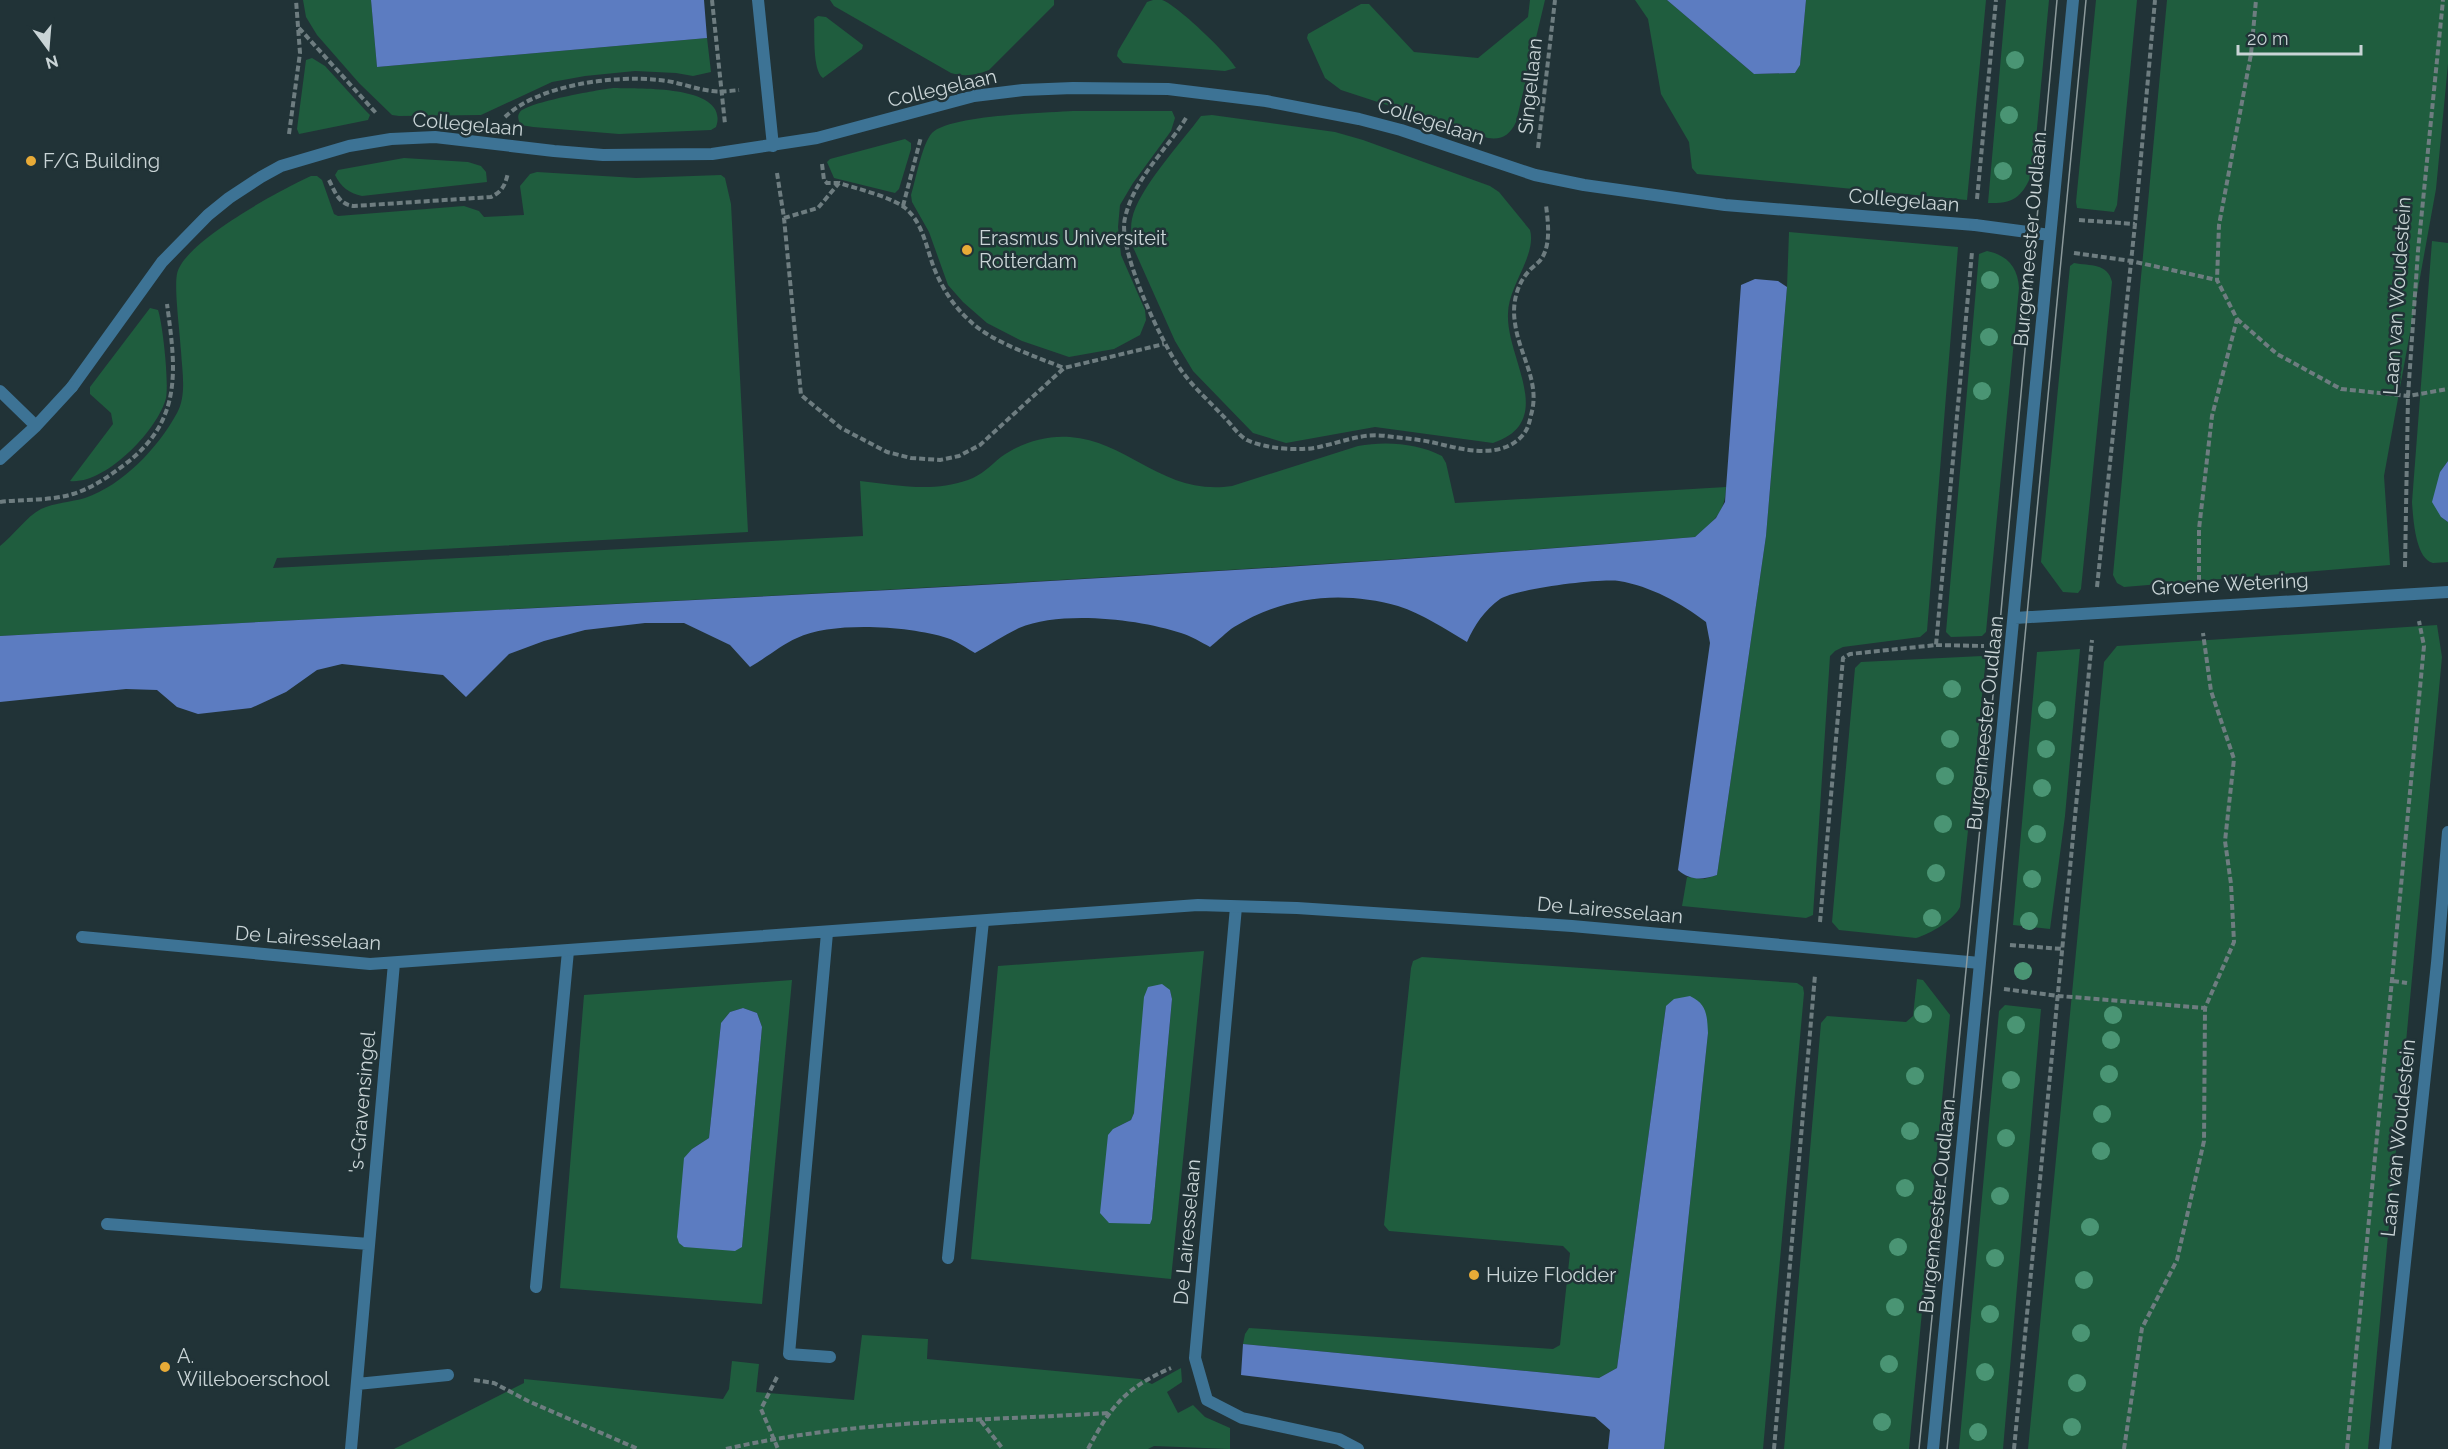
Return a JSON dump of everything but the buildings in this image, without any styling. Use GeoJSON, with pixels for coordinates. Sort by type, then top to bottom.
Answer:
{"type":"FeatureCollection","features":[{"type":"Feature","properties":{"kind":"street"},"geometry":{"type":"LineString","coordinates":[[758,0],[773,146]]}},
{"type":"Feature","properties":{"kind":"street","name":"Burgemeester Oudlaan"},"geometry":{"type":"LineString","coordinates":[[1933,1449],[2073,0]]}},
{"type":"Feature","properties":{"kind":"street","name":"Collegelaan"},"geometry":{"type":"LineString","coordinates":[[0,459],[36,426],[72,387],[162,262],[215,210],[261,177],[281,166],[318,154],[374,141],[435,137],[554,152],[639,156],[728,152],[817,138],[974,96],[1023,90],[1168,89],[1266,101],[1359,119],[1411,133],[1535,176],[1584,185],[1725,205],[1975,225],[2050,235]]}},
{"type":"Feature","properties":{"kind":"street"},"geometry":{"type":"LineString","coordinates":[[0,390],[36,426]]}},
{"type":"Feature","properties":{"kind":"street","name":"Groene Wetering"},"geometry":{"type":"LineString","coordinates":[[2015,618],[2448,592]]}},
{"type":"Feature","properties":{"kind":"street","name":"Laan van Woudestein"},"geometry":{"type":"LineString","coordinates":[[2385,1449],[2443,963],[2448,832]]}},
{"type":"Feature","properties":{"kind":"street","name":"De Lairesselaan"},"geometry":{"type":"LineString","coordinates":[[82,937],[370,964],[1198,905],[1572,926],[1980,963]]}},
{"type":"Feature","properties":{"kind":"street","name":"De Lairesselaan"},"geometry":{"type":"LineString","coordinates":[[1236,907],[1196,1358],[1207,1400],[1242,1418],[1339,1439],[1358,1449]]}},
{"type":"Feature","properties":{"kind":"street"},"geometry":{"type":"LineString","coordinates":[[948,1258],[983,921]]}},
{"type":"Feature","properties":{"kind":"street"},"geometry":{"type":"LineString","coordinates":[[827,933],[789,1354],[830,1357]]}},
{"type":"Feature","properties":{"kind":"street"},"geometry":{"type":"LineString","coordinates":[[536,1287],[568,951]]}},
{"type":"Feature","properties":{"kind":"street","name":"'s-Gravensingel"},"geometry":{"type":"LineString","coordinates":[[351,1449],[394,963]]}},
{"type":"Feature","properties":{"kind":"street"},"geometry":{"type":"LineString","coordinates":[[107,1224],[369,1244]]}},
{"type":"Feature","properties":{"kind":"street"},"geometry":{"type":"LineString","coordinates":[[357,1384],[448,1375]]}},
{"type":"Feature","properties":{"kind":"path"},"geometry":{"type":"LineString","coordinates":[[281,166],[290,132],[296,85],[299,28],[296,0]]}},
{"type":"Feature","properties":{"kind":"path"},"geometry":{"type":"LineString","coordinates":[[712,0],[728,152]]}},
{"type":"Feature","properties":{"kind":"path","name":"Singellaan"},"geometry":{"type":"LineString","coordinates":[[1535,176],[1555,0]]}},
{"type":"Feature","properties":{"kind":"path"},"geometry":{"type":"LineString","coordinates":[[1935,645],[1996,0]]}},
{"type":"Feature","properties":{"kind":"path"},"geometry":{"type":"LineString","coordinates":[[2014,1449],[2155,0]]}},
{"type":"Feature","properties":{"kind":"path"},"geometry":{"type":"LineString","coordinates":[[2256,0],[2252,54],[2219,225],[2217,280],[2237,319],[2277,354],[2341,390],[2408,396],[2448,389]]}},
{"type":"Feature","properties":{"kind":"path","name":"Laan van Woudestein"},"geometry":{"type":"LineString","coordinates":[[2347,1449],[2424,646],[2404,564],[2408,396],[2418,251],[2443,0]]}},
{"type":"Feature","properties":{"kind":"path"},"geometry":{"type":"LineString","coordinates":[[299,28],[381,118],[411,137]]}},
{"type":"Feature","properties":{"kind":"path"},"geometry":{"type":"LineString","coordinates":[[483,143],[517,107],[539,95],[560,89],[635,78],[659,80],[722,92],[767,87]]}},
{"type":"Feature","properties":{"kind":"path"},"geometry":{"type":"LineString","coordinates":[[1201,94],[1175,137],[1146,172],[1131,197],[1124,221],[1128,255],[1164,344],[1181,371],[1246,440],[1276,447],[1306,450],[1359,436],[1379,435],[1483,451],[1509,446],[1527,431],[1534,406],[1533,380],[1515,323],[1515,306],[1517,289],[1527,273],[1541,259],[1547,242],[1548,222],[1545,199],[1535,176]]}},
{"type":"Feature","properties":{"kind":"path"},"geometry":{"type":"LineString","coordinates":[[903,206],[928,108]]}},
{"type":"Feature","properties":{"kind":"path"},"geometry":{"type":"LineString","coordinates":[[773,146],[784,218],[801,395],[841,428],[888,452],[911,458],[940,459],[959,456],[980,445],[1064,368],[1164,344]]}},
{"type":"Feature","properties":{"kind":"path"},"geometry":{"type":"LineString","coordinates":[[318,154],[340,200],[346,206],[354,206],[491,197],[500,193],[504,187],[516,147]]}},
{"type":"Feature","properties":{"kind":"path"},"geometry":{"type":"LineString","coordinates":[[784,218],[818,208],[839,183],[903,206],[915,219],[923,233],[935,269],[949,297],[971,323],[1012,348],[1064,368]]}},
{"type":"Feature","properties":{"kind":"path"},"geometry":{"type":"LineString","coordinates":[[2135,224],[2076,219],[2065,222],[2050,235],[2060,246],[2078,254],[2131,261],[2217,280]]}},
{"type":"Feature","properties":{"kind":"path"},"geometry":{"type":"LineString","coordinates":[[0,502],[70,495],[100,483],[139,454],[152,437],[168,411],[173,384],[170,327],[162,262]]}},
{"type":"Feature","properties":{"kind":"path"},"geometry":{"type":"LineString","coordinates":[[2124,1449],[2142,1329],[2177,1260],[2204,1141],[2205,1008],[2234,942],[2225,841],[2234,759],[2211,690],[2200,606],[2199,529],[2212,416],[2237,319]]}},
{"type":"Feature","properties":{"kind":"path"},"geometry":{"type":"LineString","coordinates":[[1774,1449],[1843,658],[1850,654],[1935,645],[1986,646],[2015,618]]}},
{"type":"Feature","properties":{"kind":"path"},"geometry":{"type":"LineString","coordinates":[[2063,949],[2005,945],[1980,963],[1989,980],[2000,988],[2058,996],[2205,1008]]}},
{"type":"Feature","properties":{"kind":"path"},"geometry":{"type":"LineString","coordinates":[[778,1449],[761,1409],[789,1354]]}},
{"type":"Feature","properties":{"kind":"path"},"geometry":{"type":"LineString","coordinates":[[1088,1449],[1108,1413],[1125,1396],[1152,1376],[1196,1358]]}},
{"type":"Feature","properties":{"kind":"path"},"geometry":{"type":"LineString","coordinates":[[448,1375],[494,1383],[528,1401],[638,1449]]}},
{"type":"Feature","properties":{"kind":"path"},"geometry":{"type":"LineString","coordinates":[[726,1449],[775,1438],[851,1428],[1108,1413]]}},
{"type":"Feature","properties":{"kind":"path"},"geometry":{"type":"LineString","coordinates":[[981,1421],[1003,1449]]}},
{"type":"Feature","properties":{"kind":"green space"},"geometry":{"type":"Polygon","coordinates":[[[303,0],[371,0],[377,67],[707,38],[711,72],[693,76],[635,71],[585,76],[552,82],[481,115],[392,115],[359,83],[317,35],[306,17],[303,0]]]}},
{"type":"Feature","properties":{"kind":"green space"},"geometry":{"type":"Polygon","coordinates":[[[830,0],[1054,0],[1054,5],[989,70],[966,75],[951,73],[834,6],[830,0]]]}},
{"type":"Feature","properties":{"kind":"green space"},"geometry":{"type":"Polygon","coordinates":[[[1162,0],[1178,10],[1213,42],[1236,68],[1225,71],[1123,63],[1117,56],[1118,51],[1147,2],[1162,0]]]}},
{"type":"Feature","properties":{"kind":"green space"},"geometry":{"type":"Polygon","coordinates":[[[1530,0],[1545,0],[1516,122],[1508,133],[1497,138],[1488,138],[1341,90],[1325,78],[1307,38],[1308,34],[1361,4],[1369,4],[1414,52],[1478,58],[1528,17],[1530,0]]]}},
{"type":"Feature","properties":{"kind":"green space"},"geometry":{"type":"Polygon","coordinates":[[[1635,0],[1667,0],[1754,74],[1795,73],[1800,65],[1806,0],[1986,0],[1967,200],[1697,174],[1692,168],[1689,142],[1661,94],[1648,19],[1635,0]]]}},
{"type":"Feature","properties":{"kind":"green space"},"geometry":{"type":"Polygon","coordinates":[[[2006,0],[2049,0],[2033,171],[2026,187],[2017,197],[2005,202],[1988,203],[2006,0]]]}},
{"type":"Feature","properties":{"kind":"green space"},"geometry":{"type":"Polygon","coordinates":[[[2096,0],[2137,0],[2117,205],[2114,212],[2077,208],[2076,202],[2096,0]]]}},
{"type":"Feature","properties":{"kind":"green space"},"geometry":{"type":"Polygon","coordinates":[[[2167,0],[2448,0],[2448,64],[2436,189],[2384,476],[2390,565],[2124,587],[2117,583],[2113,575],[2167,0]]]}},
{"type":"Feature","properties":{"kind":"green space"},"geometry":{"type":"Polygon","coordinates":[[[818,16],[826,17],[863,45],[862,49],[823,78],[819,74],[815,51],[814,19],[818,16]]]}},
{"type":"Feature","properties":{"kind":"green space"},"geometry":{"type":"Polygon","coordinates":[[[312,58],[325,66],[370,115],[368,120],[299,134],[297,129],[306,60],[312,58]]]}},
{"type":"Feature","properties":{"kind":"green space"},"geometry":{"type":"Polygon","coordinates":[[[613,88],[660,89],[696,96],[709,103],[717,113],[716,127],[711,130],[619,134],[533,127],[521,125],[519,120],[520,112],[536,104],[613,88]]]}},
{"type":"Feature","properties":{"kind":"green space"},"geometry":{"type":"Polygon","coordinates":[[[1073,111],[1172,111],[1175,118],[1171,131],[1120,205],[1118,227],[1121,255],[1145,310],[1146,320],[1140,335],[1114,349],[1069,357],[1022,341],[987,323],[963,302],[948,285],[929,232],[912,202],[911,195],[928,138],[942,127],[958,122],[999,116],[1073,111]]]}},
{"type":"Feature","properties":{"kind":"green space"},"geometry":{"type":"Polygon","coordinates":[[[1212,115],[1335,132],[1490,186],[1499,192],[1530,230],[1531,240],[1530,250],[1509,303],[1509,332],[1524,387],[1526,404],[1522,420],[1512,433],[1493,443],[1375,427],[1286,443],[1253,433],[1193,371],[1175,341],[1133,247],[1131,222],[1136,207],[1151,180],[1201,116],[1212,115]]]}},
{"type":"Feature","properties":{"kind":"green space"},"geometry":{"type":"Polygon","coordinates":[[[905,139],[911,143],[911,149],[899,189],[895,193],[834,178],[827,162],[830,159],[905,139]]]}},
{"type":"Feature","properties":{"kind":"green space"},"geometry":{"type":"Polygon","coordinates":[[[404,158],[468,162],[481,166],[486,172],[487,182],[362,196],[346,189],[335,175],[338,170],[404,158]]]}},
{"type":"Feature","properties":{"kind":"green space"},"geometry":{"type":"Polygon","coordinates":[[[537,172],[636,178],[721,175],[725,178],[731,204],[748,532],[277,558],[273,568],[863,536],[860,481],[914,487],[954,484],[978,476],[1016,448],[1034,441],[1061,437],[1091,441],[1166,476],[1208,487],[1232,486],[1358,446],[1390,444],[1422,448],[1442,456],[1446,463],[1455,503],[1726,487],[1723,504],[1717,516],[1695,537],[1060,580],[0,636],[0,546],[41,509],[85,498],[126,475],[150,452],[177,413],[182,399],[183,383],[176,281],[183,261],[196,247],[214,232],[257,204],[311,176],[317,176],[322,180],[334,214],[338,216],[464,206],[479,211],[484,217],[524,215],[520,186],[530,174],[537,172]]]}},
{"type":"Feature","properties":{"kind":"green space"},"geometry":{"type":"Polygon","coordinates":[[[1789,232],[1958,247],[1927,631],[1920,637],[1843,647],[1830,656],[1813,915],[1806,918],[1682,906],[1687,877],[1704,879],[1717,875],[1766,536],[1787,287],[1789,232]]]}},
{"type":"Feature","properties":{"kind":"green space"},"geometry":{"type":"Polygon","coordinates":[[[2432,241],[2448,243],[2448,461],[2440,472],[2441,517],[2448,522],[2448,562],[2433,563],[2422,554],[2419,546],[2412,502],[2432,241]]]}},
{"type":"Feature","properties":{"kind":"green space"},"geometry":{"type":"Polygon","coordinates":[[[1987,251],[2010,263],[2014,268],[2019,288],[1986,632],[1982,636],[1951,637],[1946,632],[1979,254],[1987,251]]]}},
{"type":"Feature","properties":{"kind":"green space"},"geometry":{"type":"Polygon","coordinates":[[[2074,263],[2102,268],[2107,271],[2112,282],[2081,589],[2078,593],[2063,592],[2041,562],[2070,266],[2074,263]]]}},
{"type":"Feature","properties":{"kind":"green space"},"geometry":{"type":"Polygon","coordinates":[[[150,308],[158,310],[165,354],[167,391],[161,411],[141,439],[114,465],[84,480],[70,481],[113,424],[111,413],[90,394],[90,387],[150,308]]]}},
{"type":"Feature","properties":{"kind":"green space"},"geometry":{"type":"Polygon","coordinates":[[[2437,625],[2442,657],[2368,1449],[2028,1449],[2104,662],[2117,646],[2437,625]]]}},
{"type":"Feature","properties":{"kind":"green space"},"geometry":{"type":"Polygon","coordinates":[[[2080,649],[2065,816],[2050,929],[2013,925],[2037,652],[2080,649]]]}},
{"type":"Feature","properties":{"kind":"green space"},"geometry":{"type":"Polygon","coordinates":[[[1982,656],[1986,658],[1960,907],[1953,917],[1941,926],[1916,938],[1839,930],[1832,922],[1855,668],[1861,662],[1982,656]]]}},
{"type":"Feature","properties":{"kind":"green space"},"geometry":{"type":"Polygon","coordinates":[[[1204,951],[1171,1279],[971,1259],[998,966],[1204,951]],[[1170,990],[1131,1120],[1113,1129],[1152,1219],[1172,999],[1170,990]]]}},
{"type":"Feature","properties":{"kind":"green space"},"geometry":{"type":"Polygon","coordinates":[[[1422,957],[1797,983],[1803,987],[1763,1449],[1664,1449],[1708,1033],[1666,1006],[1617,1368],[1599,1378],[1243,1344],[1249,1328],[1553,1349],[1560,1345],[1570,1253],[1563,1246],[1389,1231],[1384,1225],[1411,968],[1413,961],[1422,957]]]}},
{"type":"Feature","properties":{"kind":"green space"},"geometry":{"type":"Polygon","coordinates":[[[1917,979],[1923,980],[1950,1015],[1909,1449],[1784,1449],[1821,1023],[1827,1016],[1906,1022],[1913,1016],[1917,979]]]}},
{"type":"Feature","properties":{"kind":"green space"},"geometry":{"type":"Polygon","coordinates":[[[792,980],[762,1304],[560,1288],[584,995],[792,980]],[[743,1008],[730,1012],[721,1023],[709,1138],[692,1149],[742,1247],[762,1027],[757,1013],[743,1008]]]}},
{"type":"Feature","properties":{"kind":"green space"},"geometry":{"type":"Polygon","coordinates":[[[2005,1005],[2041,1009],[2003,1449],[1959,1449],[1999,1011],[2005,1005]]]}},
{"type":"Feature","properties":{"kind":"green space"},"geometry":{"type":"Polygon","coordinates":[[[862,1335],[928,1339],[927,1359],[1140,1379],[1152,1384],[1181,1368],[1182,1382],[1167,1392],[1178,1413],[1193,1405],[1205,1417],[1230,1428],[1230,1449],[1154,1446],[1148,1449],[394,1449],[524,1383],[524,1379],[723,1399],[729,1389],[732,1361],[759,1364],[756,1392],[854,1400],[862,1335]]]}},
{"type":"Feature","properties":{"kind":"water"},"geometry":{"type":"Polygon","coordinates":[[[371,0],[704,0],[707,38],[377,67],[371,0]]]}},
{"type":"Feature","properties":{"kind":"water"},"geometry":{"type":"Polygon","coordinates":[[[1667,0],[1806,0],[1800,65],[1795,73],[1754,74],[1667,0]]]}},
{"type":"Feature","properties":{"kind":"water"},"geometry":{"type":"Polygon","coordinates":[[[1755,279],[1778,281],[1787,287],[1766,536],[1717,875],[1712,877],[1692,878],[1678,870],[1710,643],[1706,622],[1665,596],[1631,583],[1619,581],[1558,585],[1509,595],[1500,599],[1485,613],[1467,642],[1407,609],[1377,601],[1335,597],[1273,608],[1234,627],[1210,647],[1164,628],[1100,618],[1036,622],[1013,631],[975,653],[951,639],[931,634],[893,628],[850,627],[830,629],[797,638],[750,667],[730,645],[684,623],[645,623],[585,630],[544,641],[509,654],[466,697],[443,675],[342,664],[317,670],[286,692],[251,708],[198,714],[177,707],[157,690],[126,689],[0,702],[0,636],[1060,581],[1695,537],[1716,518],[1725,502],[1741,285],[1755,279]]]}},
{"type":"Feature","properties":{"kind":"water"},"geometry":{"type":"Polygon","coordinates":[[[2448,461],[2448,522],[2441,517],[2432,502],[2440,472],[2448,461]]]}},
{"type":"Feature","properties":{"kind":"water"},"geometry":{"type":"Polygon","coordinates":[[[1162,984],[1170,990],[1172,999],[1152,1219],[1150,1224],[1109,1223],[1100,1213],[1108,1135],[1113,1129],[1131,1120],[1134,1113],[1144,997],[1148,987],[1162,984]]]}},
{"type":"Feature","properties":{"kind":"water"},"geometry":{"type":"Polygon","coordinates":[[[1690,996],[1703,1006],[1708,1033],[1664,1449],[1608,1449],[1610,1430],[1595,1417],[1241,1375],[1243,1344],[1599,1378],[1617,1368],[1666,1006],[1674,999],[1690,996]]]}},
{"type":"Feature","properties":{"kind":"water"},"geometry":{"type":"Polygon","coordinates":[[[743,1008],[757,1013],[762,1027],[742,1247],[735,1251],[684,1247],[679,1243],[677,1237],[684,1158],[692,1149],[709,1138],[721,1023],[730,1012],[743,1008]]]}},
{"type":"Feature","properties":{"kind":"tram line"},"geometry":{"type":"LineString","coordinates":[[1919,1449],[1999,634],[2057,0]]}},
{"type":"Feature","properties":{"kind":"tram line"},"geometry":{"type":"LineString","coordinates":[[1947,1449],[2086,0]]}},
{"type":"Feature","properties":{"kind":"place","name":"F/G Building"},"geometry":{"type":"Point","coordinates":[31,161]}},
{"type":"Feature","properties":{"kind":"place","name":"Erasmus Universiteit Rotterdam"},"geometry":{"type":"Point","coordinates":[967,250]}},
{"type":"Feature","properties":{"kind":"place","name":"Huize Flodder"},"geometry":{"type":"Point","coordinates":[1474,1275]}},
{"type":"Feature","properties":{"kind":"place","name":"A. Willeboerschool"},"geometry":{"type":"Point","coordinates":[165,1367]}}]}
